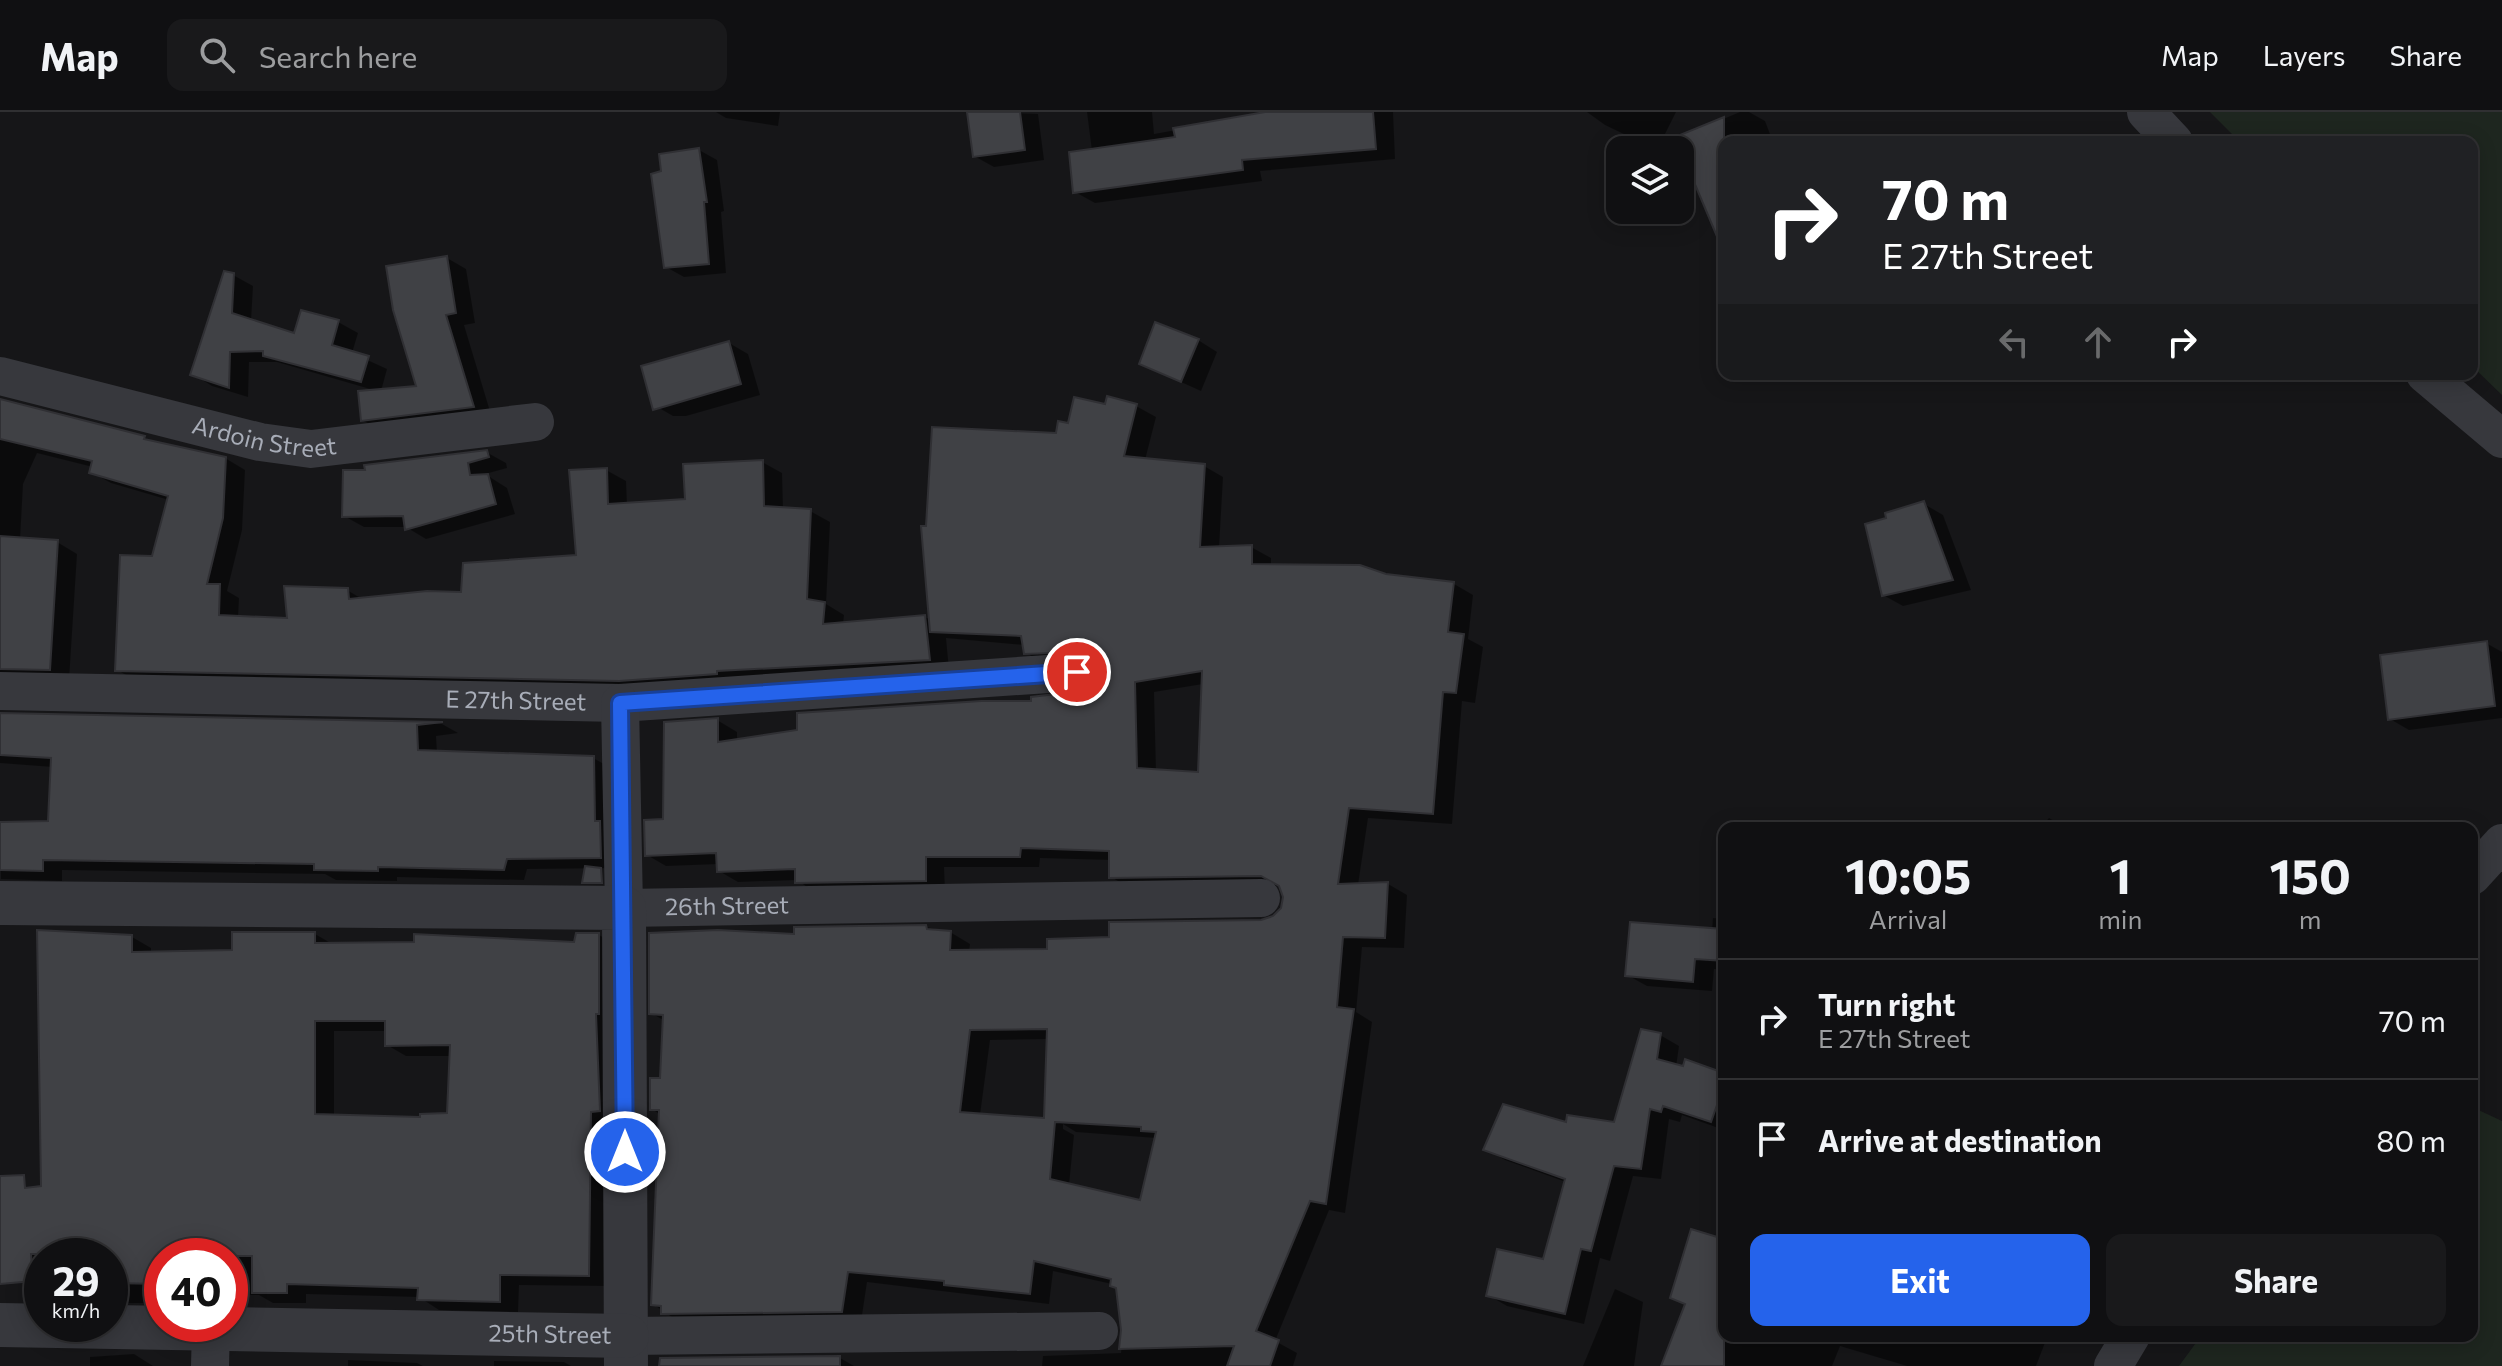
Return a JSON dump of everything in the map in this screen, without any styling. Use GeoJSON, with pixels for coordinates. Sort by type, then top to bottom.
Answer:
{"type":"FeatureCollection","features":[{"type":"Feature","properties":{"kind":"street"},"geometry":{"type":"LineString","coordinates":[[2146,112],[2168,136]]}},
{"type":"Feature","properties":{"kind":"street","name":"Ardoin Street"},"geometry":{"type":"LineString","coordinates":[[0,376],[260,442],[311,449],[535,422]]}},
{"type":"Feature","properties":{"kind":"street"},"geometry":{"type":"LineString","coordinates":[[2432,380],[2502,439]]}},
{"type":"Feature","properties":{"kind":"street","name":"E 27th Street"},"geometry":{"type":"LineString","coordinates":[[0,691],[620,703],[1077,672]]}},
{"type":"Feature","properties":{"kind":"street"},"geometry":{"type":"LineString","coordinates":[[620,703],[626,1351]]}},
{"type":"Feature","properties":{"kind":"street"},"geometry":{"type":"LineString","coordinates":[[2478,869],[2502,843]]}},
{"type":"Feature","properties":{"kind":"street","name":"26th Street"},"geometry":{"type":"LineString","coordinates":[[0,903],[624,908],[1261,898]]}},
{"type":"Feature","properties":{"kind":"street","name":"25th Street"},"geometry":{"type":"LineString","coordinates":[[0,1325],[210,1347],[626,1351],[1099,1331]]}},
{"type":"Feature","properties":{"kind":"street"},"geometry":{"type":"LineString","coordinates":[[2113,1366],[2127,1342]]}},
{"type":"Feature","properties":{"kind":"shaded area"},"geometry":{"type":"Polygon","coordinates":[[[2210,112],[2502,112],[2502,395],[2478,372],[2478,136],[2234,136],[2210,112]]]}},
{"type":"Feature","properties":{"kind":"shaded area"},"geometry":{"type":"Polygon","coordinates":[[[2478,1110],[2502,1121],[2502,1366],[2179,1366],[2197,1342],[2478,1342],[2478,1110]]]}},
{"type":"Feature","properties":{"kind":"building"},"geometry":{"type":"Polygon","coordinates":[[[967,112],[1020,112],[1025,150],[973,157],[967,112]]]}},
{"type":"Feature","properties":{"kind":"building"},"geometry":{"type":"Polygon","coordinates":[[[1265,112],[1373,112],[1376,149],[1242,160],[1243,170],[1073,193],[1069,152],[1175,137],[1173,128],[1265,112]]]}},
{"type":"Feature","properties":{"kind":"building"},"geometry":{"type":"Polygon","coordinates":[[[1724,117],[1724,136],[1718,136],[1718,239],[1694,182],[1694,136],[1677,136],[1724,117]]]}},
{"type":"Feature","properties":{"kind":"building"},"geometry":{"type":"Polygon","coordinates":[[[699,148],[707,202],[704,202],[709,264],[664,268],[651,174],[661,171],[659,154],[699,148]]]}},
{"type":"Feature","properties":{"kind":"building"},"geometry":{"type":"Polygon","coordinates":[[[447,256],[456,313],[446,315],[474,407],[361,421],[358,391],[416,386],[393,310],[386,266],[447,256]]]}},
{"type":"Feature","properties":{"kind":"building"},"geometry":{"type":"Polygon","coordinates":[[[224,271],[234,273],[232,313],[294,333],[301,310],[339,320],[332,345],[369,356],[361,382],[263,356],[263,351],[230,352],[229,388],[190,375],[224,271]]]}},
{"type":"Feature","properties":{"kind":"building"},"geometry":{"type":"Polygon","coordinates":[[[1155,322],[1199,339],[1181,382],[1139,364],[1155,322]]]}},
{"type":"Feature","properties":{"kind":"building"},"geometry":{"type":"Polygon","coordinates":[[[729,341],[741,384],[653,410],[641,366],[729,341]]]}},
{"type":"Feature","properties":{"kind":"building"},"geometry":{"type":"Polygon","coordinates":[[[1107,396],[1137,404],[1124,456],[1205,464],[1200,547],[1252,545],[1252,564],[1360,565],[1386,574],[1454,582],[1448,632],[1464,634],[1456,693],[1443,692],[1433,814],[1349,808],[1338,884],[1388,882],[1385,938],[1343,937],[1337,1007],[1354,1009],[1326,1204],[1310,1201],[1256,1331],[1279,1340],[1270,1366],[1227,1366],[1234,1346],[1119,1349],[1121,1330],[1116,1288],[1110,1286],[1111,1279],[1034,1261],[1030,1294],[944,1285],[944,1281],[848,1272],[842,1312],[661,1314],[661,1306],[651,1305],[659,1110],[650,1110],[650,1078],[660,1078],[663,1015],[649,1014],[649,933],[718,930],[794,934],[794,927],[926,925],[927,929],[951,931],[950,950],[1047,949],[1047,939],[1109,937],[1109,922],[1261,920],[1273,916],[1281,908],[1283,897],[1279,886],[1261,876],[1109,878],[1109,851],[1021,848],[1020,857],[926,857],[926,881],[795,883],[795,869],[717,872],[716,853],[645,856],[644,820],[663,819],[664,722],[718,718],[718,742],[797,730],[797,713],[981,701],[1031,701],[1031,697],[1090,690],[1097,681],[1099,670],[1095,659],[1086,652],[1024,654],[1021,636],[930,632],[921,526],[926,526],[932,427],[1056,433],[1058,421],[1068,423],[1074,397],[1105,404],[1107,396]],[[1202,671],[1135,682],[1137,768],[1198,772],[1202,671]],[[1047,1029],[970,1030],[960,1112],[1044,1118],[1047,1029]],[[1055,1122],[1050,1179],[1140,1200],[1156,1132],[1141,1131],[1141,1127],[1055,1122]]]}},
{"type":"Feature","properties":{"kind":"building"},"geometry":{"type":"Polygon","coordinates":[[[0,399],[145,436],[144,439],[226,457],[223,518],[207,584],[220,584],[219,615],[287,618],[284,586],[348,588],[349,599],[427,591],[461,592],[463,563],[576,555],[569,470],[607,468],[608,504],[685,499],[683,464],[763,460],[764,506],[811,509],[807,599],[825,602],[823,624],[925,615],[930,660],[717,671],[717,674],[619,681],[115,671],[120,555],[152,556],[168,496],[89,473],[92,461],[0,439],[0,399]]]}},
{"type":"Feature","properties":{"kind":"building"},"geometry":{"type":"Polygon","coordinates":[[[487,450],[489,457],[468,463],[470,475],[488,474],[496,504],[405,530],[403,516],[342,517],[343,470],[365,470],[364,465],[487,450]]]}},
{"type":"Feature","properties":{"kind":"building"},"geometry":{"type":"Polygon","coordinates":[[[1924,501],[1953,580],[1882,596],[1865,524],[1886,518],[1885,513],[1924,501]]]}},
{"type":"Feature","properties":{"kind":"building"},"geometry":{"type":"Polygon","coordinates":[[[0,536],[58,540],[50,670],[0,669],[0,536]]]}},
{"type":"Feature","properties":{"kind":"building"},"geometry":{"type":"Polygon","coordinates":[[[2487,641],[2495,706],[2388,720],[2380,655],[2487,641]]]}},
{"type":"Feature","properties":{"kind":"building"},"geometry":{"type":"Polygon","coordinates":[[[0,713],[443,722],[417,725],[418,750],[594,756],[595,821],[600,821],[601,858],[507,859],[504,870],[378,867],[378,871],[314,870],[314,864],[43,860],[43,871],[0,870],[0,822],[48,821],[51,758],[0,755],[0,713]]]}},
{"type":"Feature","properties":{"kind":"building"},"geometry":{"type":"Polygon","coordinates":[[[585,866],[601,868],[602,883],[582,883],[585,866]]]}},
{"type":"Feature","properties":{"kind":"building"},"geometry":{"type":"Polygon","coordinates":[[[1630,922],[1718,929],[1718,961],[1695,959],[1693,982],[1625,976],[1630,922]]]}},
{"type":"Feature","properties":{"kind":"building"},"geometry":{"type":"Polygon","coordinates":[[[37,930],[132,935],[132,952],[232,950],[232,932],[315,932],[315,943],[414,942],[414,934],[574,942],[576,933],[599,933],[599,1014],[596,1014],[600,1111],[591,1112],[589,1276],[500,1275],[500,1302],[417,1300],[418,1288],[287,1284],[287,1293],[252,1293],[252,1256],[248,1256],[248,1238],[144,1238],[144,1284],[128,1283],[128,1238],[24,1238],[24,1282],[0,1284],[0,1176],[24,1175],[25,1188],[41,1186],[37,930]],[[315,1021],[315,1114],[420,1117],[420,1114],[447,1113],[450,1045],[385,1046],[385,1021],[315,1021]]]}},
{"type":"Feature","properties":{"kind":"building"},"geometry":{"type":"Polygon","coordinates":[[[1641,1029],[1661,1033],[1657,1059],[1683,1066],[1685,1059],[1718,1071],[1718,1102],[1711,1122],[1663,1106],[1661,1112],[1650,1109],[1641,1169],[1614,1166],[1591,1251],[1581,1249],[1565,1314],[1486,1296],[1497,1249],[1543,1259],[1565,1179],[1483,1150],[1503,1104],[1566,1122],[1567,1115],[1614,1122],[1641,1029]]]}},
{"type":"Feature","properties":{"kind":"building"},"geometry":{"type":"Polygon","coordinates":[[[1691,1229],[1718,1237],[1718,1342],[1724,1342],[1724,1366],[1661,1366],[1685,1304],[1670,1298],[1691,1229]]]}},
{"type":"Feature","properties":{"kind":"building"},"geometry":{"type":"Polygon","coordinates":[[[840,1356],[840,1366],[659,1366],[660,1358],[840,1356]]]}},
{"type":"Feature","properties":{"kind":"route"},"geometry":{"type":"LineString","coordinates":[[625,1152],[620,703],[1077,672]]}}]}
